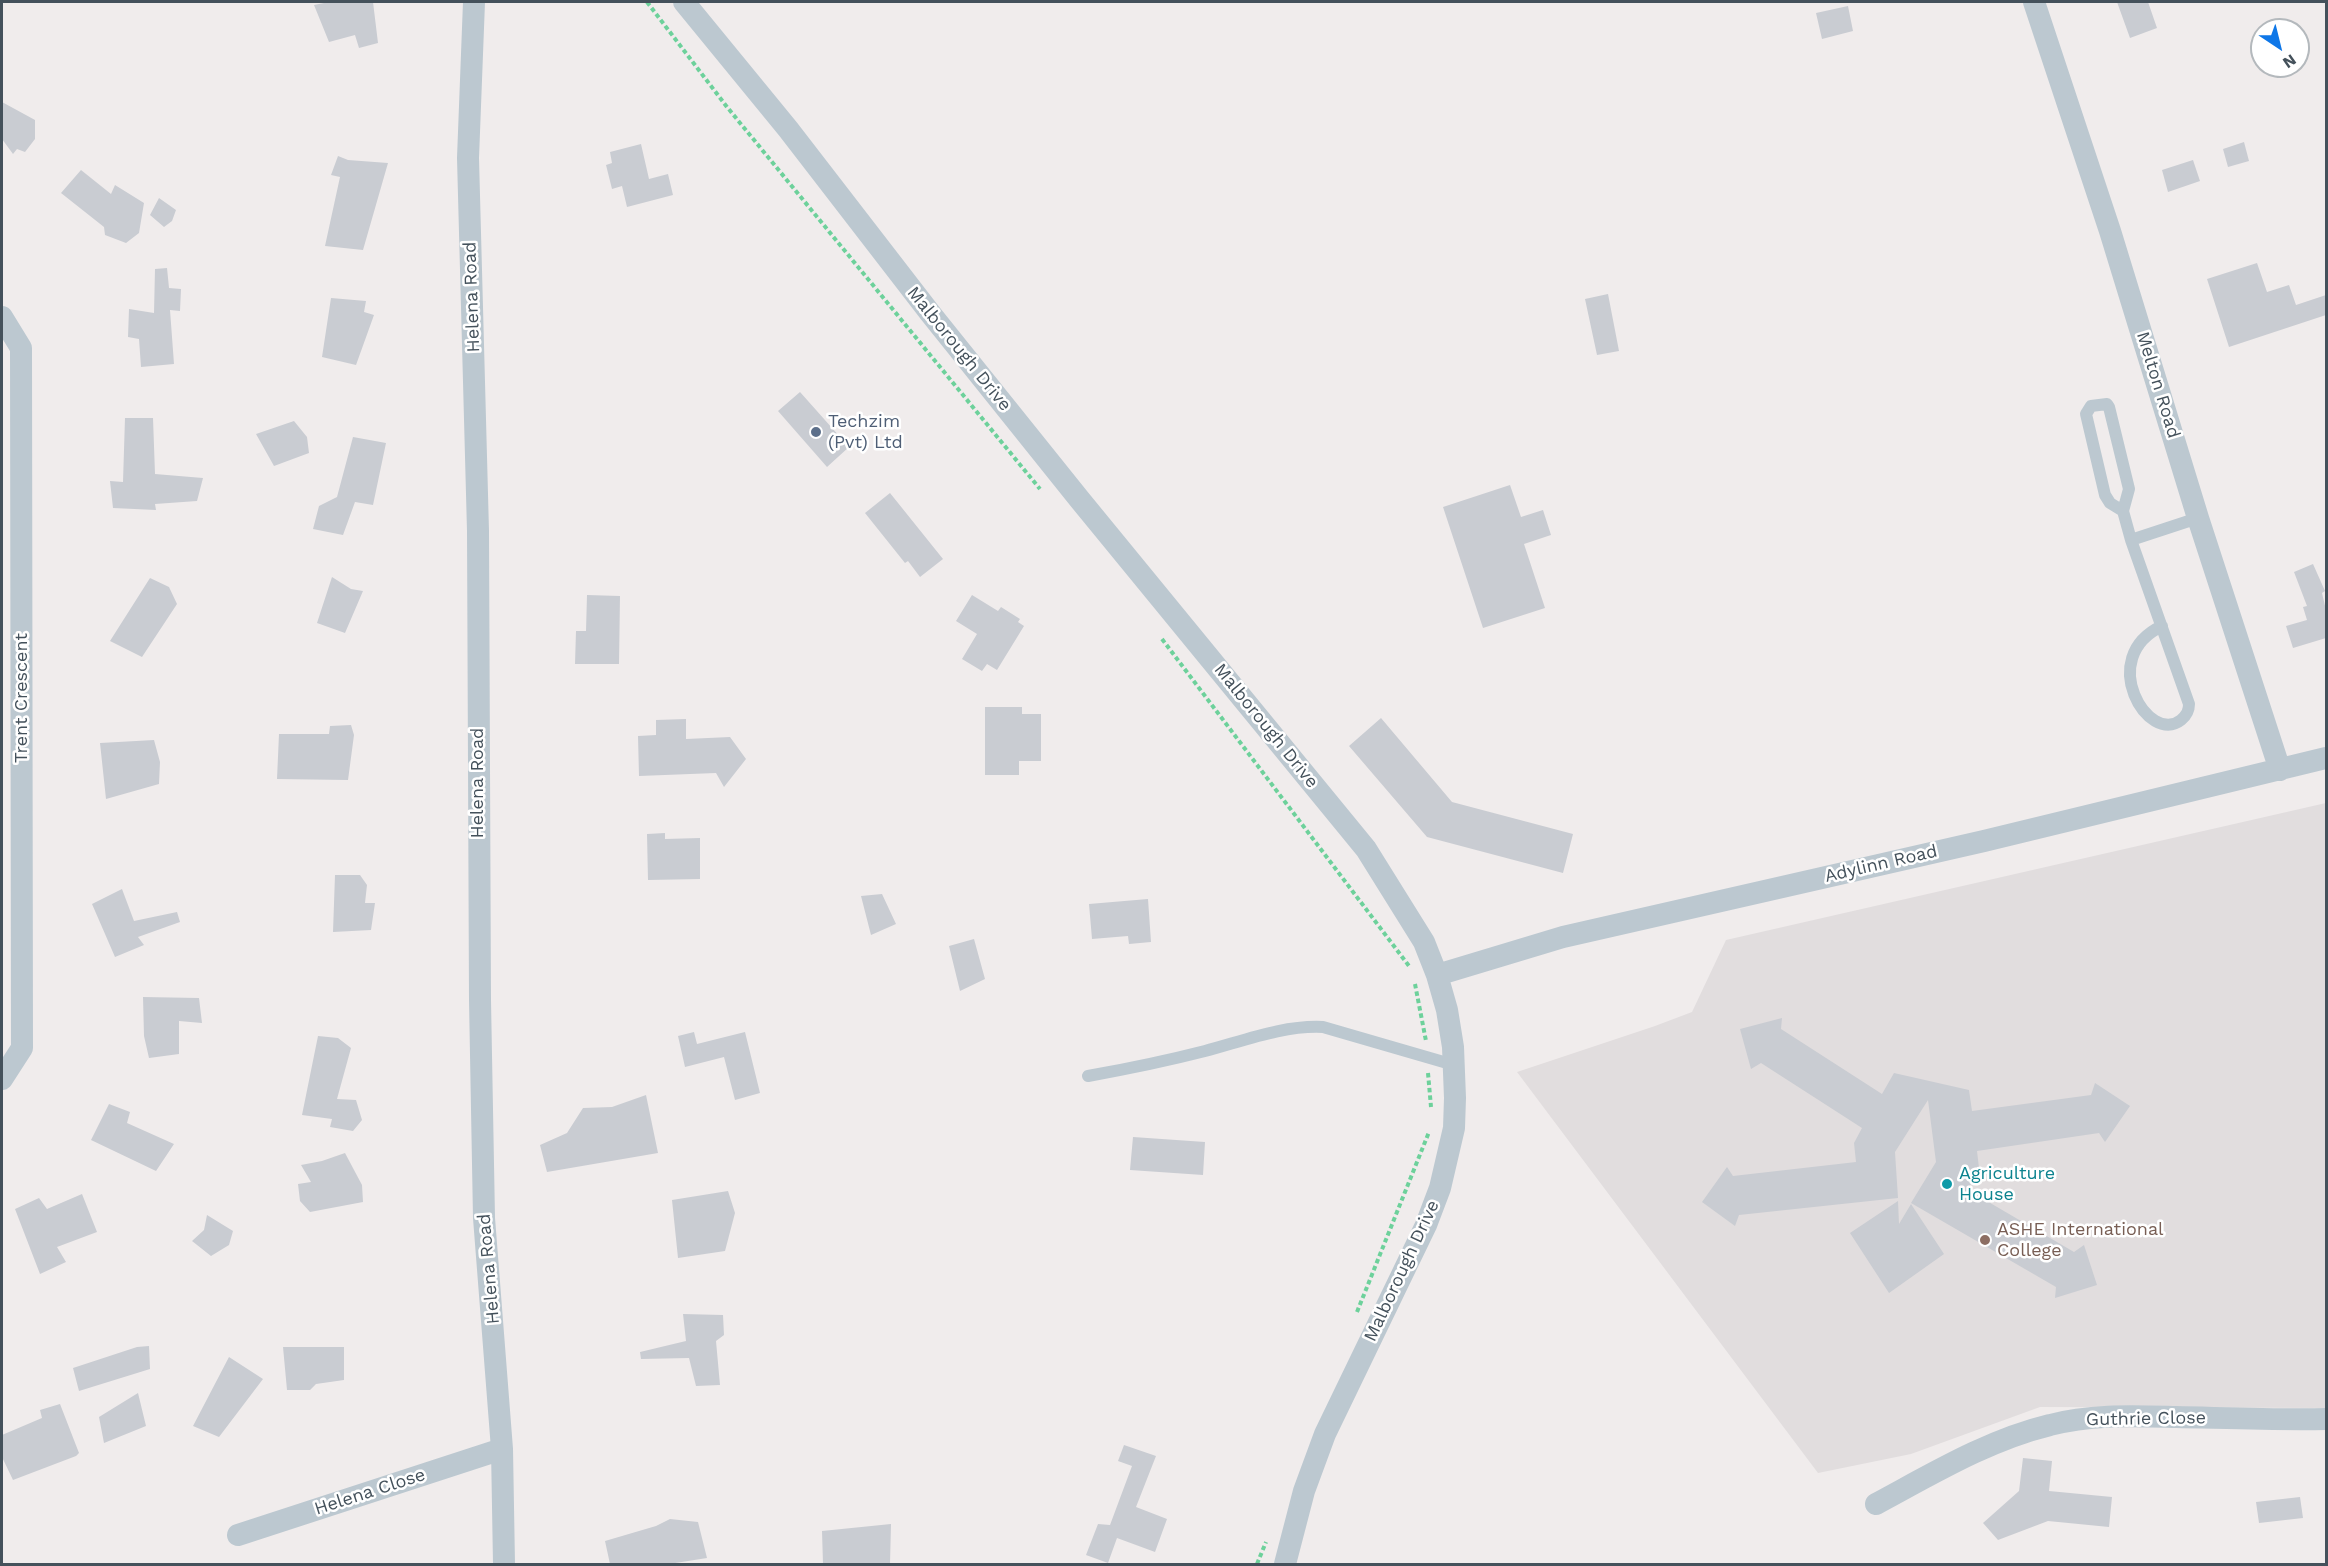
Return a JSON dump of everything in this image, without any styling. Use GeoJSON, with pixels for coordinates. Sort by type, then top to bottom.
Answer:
{"type":"FeatureCollection","features":[{"type":"Feature","properties":{"kind":"street","name":"Helena Road"},"geometry":{"type":"LineString","coordinates":[[474,2],[468,158],[478,531],[478,877],[484,1218],[501,1449],[504,1564]]}},
{"type":"Feature","properties":{"kind":"street","name":"Malborough Drive"},"geometry":{"type":"LineString","coordinates":[[689,2],[930,313],[1366,849],[1424,942],[1437,975],[1447,1010],[1454,1065],[1454,1128],[1440,1188],[1426,1225],[1325,1434],[1304,1491],[1285,1564]]}},
{"type":"Feature","properties":{"kind":"street","name":"Melton Road"},"geometry":{"type":"LineString","coordinates":[[2034,2],[2110,231],[2198,518],[2280,770]]}},
{"type":"Feature","properties":{"kind":"street","name":"Trent Crescent"},"geometry":{"type":"LineString","coordinates":[[2,317],[21,348],[22,1048],[2,1079]]}},
{"type":"Feature","properties":{"kind":"street","name":"Adylinn Road"},"geometry":{"type":"LineString","coordinates":[[1437,975],[1548,941],[1983,841],[2326,758]]}},
{"type":"Feature","properties":{"kind":"street","name":"Guthrie Close"},"geometry":{"type":"LineString","coordinates":[[1876,1504],[1962,1458],[2006,1439],[2050,1425],[2088,1418],[2127,1416],[2326,1419]]}},
{"type":"Feature","properties":{"kind":"street","name":"Helena Close"},"geometry":{"type":"LineString","coordinates":[[238,1535],[501,1449]]}},
{"type":"Feature","properties":{"kind":"lane"},"geometry":{"type":"LineString","coordinates":[[2122,511],[2110,503],[2105,495],[2086,414],[2091,406],[2107,404],[2109,407],[2129,489],[2122,511],[2131,540],[2162,626],[2189,704],[2186,716],[2177,723],[2168,725],[2147,714],[2139,703],[2130,683],[2129,671],[2134,655],[2143,639],[2150,632],[2162,626]]}},
{"type":"Feature","properties":{"kind":"lane"},"geometry":{"type":"LineString","coordinates":[[2131,540],[2198,518]]}},
{"type":"Feature","properties":{"kind":"lane"},"geometry":{"type":"LineString","coordinates":[[1088,1076],[1162,1062],[1303,1027],[1323,1027],[1454,1065]]}},
{"type":"Feature","properties":{"kind":"path"},"geometry":{"type":"LineString","coordinates":[[646,2],[727,108],[1044,494]]}},
{"type":"Feature","properties":{"kind":"path"},"geometry":{"type":"LineString","coordinates":[[1157,632],[1412,970]]}},
{"type":"Feature","properties":{"kind":"path"},"geometry":{"type":"LineString","coordinates":[[1414,981],[1426,1036],[1431,1113]]}},
{"type":"Feature","properties":{"kind":"path"},"geometry":{"type":"LineString","coordinates":[[1354,1320],[1432,1124]]}},
{"type":"Feature","properties":{"kind":"path"},"geometry":{"type":"LineString","coordinates":[[1257,1564],[1270,1533]]}},
{"type":"Feature","properties":{"kind":"shaded area","name":"ASHE International College"},"geometry":{"type":"Polygon","coordinates":[[[2326,803],[2326,1408],[2040,1407],[1911,1454],[1818,1473],[1517,1072],[1692,1012],[1726,940],[2326,803]]]}},
{"type":"Feature","properties":{"kind":"building"},"geometry":{"type":"Polygon","coordinates":[[[329,2],[373,2],[378,43],[359,48],[355,35],[329,42],[314,5],[329,2]]]}},
{"type":"Feature","properties":{"kind":"building"},"geometry":{"type":"Polygon","coordinates":[[[2117,2],[2148,2],[2157,28],[2130,38],[2117,2]]]}},
{"type":"Feature","properties":{"kind":"building"},"geometry":{"type":"Polygon","coordinates":[[[1848,6],[1853,31],[1822,39],[1816,13],[1848,6]]]}},
{"type":"Feature","properties":{"kind":"building"},"geometry":{"type":"Polygon","coordinates":[[[2,102],[35,120],[35,139],[25,152],[17,149],[13,154],[2,139],[2,102]]]}},
{"type":"Feature","properties":{"kind":"building"},"geometry":{"type":"Polygon","coordinates":[[[2244,142],[2249,161],[2228,167],[2223,149],[2244,142]]]}},
{"type":"Feature","properties":{"kind":"building"},"geometry":{"type":"Polygon","coordinates":[[[641,144],[649,179],[668,174],[673,195],[627,207],[622,186],[612,189],[606,165],[612,163],[610,152],[641,144]]]}},
{"type":"Feature","properties":{"kind":"building"},"geometry":{"type":"Polygon","coordinates":[[[338,156],[348,160],[388,163],[363,250],[325,246],[340,177],[331,175],[338,156]]]}},
{"type":"Feature","properties":{"kind":"building"},"geometry":{"type":"Polygon","coordinates":[[[2193,160],[2200,181],[2168,192],[2162,170],[2193,160]]]}},
{"type":"Feature","properties":{"kind":"building"},"geometry":{"type":"Polygon","coordinates":[[[81,170],[111,194],[115,185],[144,203],[139,233],[126,243],[105,235],[104,227],[61,193],[81,170]]]}},
{"type":"Feature","properties":{"kind":"building"},"geometry":{"type":"Polygon","coordinates":[[[159,198],[176,210],[172,221],[164,227],[150,215],[159,198]]]}},
{"type":"Feature","properties":{"kind":"building"},"geometry":{"type":"Polygon","coordinates":[[[2257,263],[2267,292],[2289,285],[2296,305],[2326,295],[2326,315],[2229,347],[2207,279],[2257,263]]]}},
{"type":"Feature","properties":{"kind":"building"},"geometry":{"type":"Polygon","coordinates":[[[167,268],[169,288],[181,289],[180,311],[170,310],[174,364],[141,367],[139,339],[128,337],[129,309],[154,313],[155,269],[167,268]]]}},
{"type":"Feature","properties":{"kind":"building"},"geometry":{"type":"Polygon","coordinates":[[[1608,294],[1619,351],[1597,355],[1585,299],[1608,294]]]}},
{"type":"Feature","properties":{"kind":"building"},"geometry":{"type":"Polygon","coordinates":[[[331,298],[366,301],[364,312],[374,315],[356,365],[322,357],[331,298]]]}},
{"type":"Feature","properties":{"kind":"building"},"geometry":{"type":"Polygon","coordinates":[[[800,392],[849,447],[827,467],[778,411],[800,392]]]}},
{"type":"Feature","properties":{"kind":"building"},"geometry":{"type":"Polygon","coordinates":[[[125,418],[153,418],[155,474],[203,478],[197,501],[155,504],[156,510],[113,508],[110,481],[123,482],[125,418]]]}},
{"type":"Feature","properties":{"kind":"building"},"geometry":{"type":"Polygon","coordinates":[[[294,421],[307,437],[309,453],[274,466],[256,434],[294,421]]]}},
{"type":"Feature","properties":{"kind":"building"},"geometry":{"type":"Polygon","coordinates":[[[353,437],[386,443],[373,505],[355,502],[343,535],[313,529],[319,506],[337,497],[353,437]]]}},
{"type":"Feature","properties":{"kind":"building"},"geometry":{"type":"Polygon","coordinates":[[[1510,485],[1521,517],[1543,510],[1551,535],[1524,544],[1545,608],[1483,628],[1443,507],[1510,485]]]}},
{"type":"Feature","properties":{"kind":"building"},"geometry":{"type":"Polygon","coordinates":[[[890,493],[943,559],[920,577],[908,561],[905,563],[865,513],[890,493]]]}},
{"type":"Feature","properties":{"kind":"building"},"geometry":{"type":"Polygon","coordinates":[[[2313,564],[2325,591],[2322,593],[2326,610],[2326,638],[2293,648],[2286,626],[2307,620],[2303,607],[2307,606],[2294,572],[2313,564]]]}},
{"type":"Feature","properties":{"kind":"building"},"geometry":{"type":"Polygon","coordinates":[[[332,577],[351,589],[363,591],[345,633],[317,623],[332,577]]]}},
{"type":"Feature","properties":{"kind":"building"},"geometry":{"type":"Polygon","coordinates":[[[150,578],[169,587],[177,604],[142,657],[110,641],[150,578]]]}},
{"type":"Feature","properties":{"kind":"building"},"geometry":{"type":"Polygon","coordinates":[[[587,595],[620,596],[619,664],[575,664],[576,631],[586,631],[587,595]]]}},
{"type":"Feature","properties":{"kind":"building"},"geometry":{"type":"Polygon","coordinates":[[[972,595],[998,611],[1001,607],[1020,619],[1018,622],[1024,626],[997,670],[987,664],[982,671],[962,659],[977,634],[956,621],[972,595]]]}},
{"type":"Feature","properties":{"kind":"building"},"geometry":{"type":"Polygon","coordinates":[[[985,707],[1022,707],[1022,714],[1041,714],[1041,761],[1019,761],[1019,775],[985,775],[985,707]]]}},
{"type":"Feature","properties":{"kind":"building"},"geometry":{"type":"Polygon","coordinates":[[[1381,718],[1452,802],[1573,834],[1563,873],[1427,837],[1349,746],[1381,718]]]}},
{"type":"Feature","properties":{"kind":"building"},"geometry":{"type":"Polygon","coordinates":[[[686,719],[686,739],[730,737],[746,759],[724,787],[716,773],[639,776],[638,736],[656,735],[656,720],[686,719]]]}},
{"type":"Feature","properties":{"kind":"building"},"geometry":{"type":"Polygon","coordinates":[[[351,725],[354,735],[348,780],[277,779],[279,734],[329,734],[330,726],[351,725]]]}},
{"type":"Feature","properties":{"kind":"building"},"geometry":{"type":"Polygon","coordinates":[[[154,740],[160,762],[159,784],[106,799],[100,743],[154,740]]]}},
{"type":"Feature","properties":{"kind":"building"},"geometry":{"type":"Polygon","coordinates":[[[665,833],[665,839],[700,838],[700,879],[648,880],[647,834],[665,833]]]}},
{"type":"Feature","properties":{"kind":"building"},"geometry":{"type":"Polygon","coordinates":[[[335,875],[360,875],[367,885],[365,903],[375,903],[371,930],[333,932],[335,875]]]}},
{"type":"Feature","properties":{"kind":"building"},"geometry":{"type":"Polygon","coordinates":[[[122,889],[134,921],[177,912],[180,922],[138,937],[144,945],[115,957],[92,904],[122,889]]]}},
{"type":"Feature","properties":{"kind":"building"},"geometry":{"type":"Polygon","coordinates":[[[882,894],[896,924],[871,935],[861,896],[882,894]]]}},
{"type":"Feature","properties":{"kind":"building"},"geometry":{"type":"Polygon","coordinates":[[[1148,899],[1151,942],[1129,944],[1128,936],[1092,939],[1089,904],[1148,899]]]}},
{"type":"Feature","properties":{"kind":"building"},"geometry":{"type":"Polygon","coordinates":[[[974,939],[985,979],[960,991],[949,946],[974,939]]]}},
{"type":"Feature","properties":{"kind":"building"},"geometry":{"type":"Polygon","coordinates":[[[143,997],[199,998],[202,1023],[179,1021],[179,1054],[149,1058],[144,1036],[143,997]]]}},
{"type":"Feature","properties":{"kind":"building"},"geometry":{"type":"Polygon","coordinates":[[[1782,1018],[1781,1029],[1882,1094],[1894,1073],[1969,1090],[1972,1111],[2091,1095],[2095,1083],[2130,1106],[2105,1142],[2099,1133],[1977,1151],[1979,1168],[1968,1190],[2074,1252],[2084,1245],[2097,1285],[2055,1298],[2056,1287],[1911,1203],[1936,1162],[1928,1100],[1895,1152],[1898,1198],[1739,1215],[1735,1226],[1702,1202],[1727,1167],[1733,1176],[1856,1162],[1854,1143],[1862,1128],[1761,1063],[1751,1069],[1740,1029],[1782,1018]]]}},
{"type":"Feature","properties":{"kind":"building"},"geometry":{"type":"Polygon","coordinates":[[[694,1032],[697,1044],[745,1032],[760,1093],[735,1100],[724,1057],[685,1067],[678,1036],[694,1032]]]}},
{"type":"Feature","properties":{"kind":"building"},"geometry":{"type":"Polygon","coordinates":[[[318,1036],[338,1038],[351,1048],[337,1099],[356,1100],[362,1120],[353,1131],[330,1127],[332,1119],[302,1115],[318,1036]]]}},
{"type":"Feature","properties":{"kind":"building"},"geometry":{"type":"Polygon","coordinates":[[[646,1095],[658,1153],[547,1172],[540,1145],[567,1133],[583,1108],[612,1107],[646,1095]]]}},
{"type":"Feature","properties":{"kind":"building"},"geometry":{"type":"Polygon","coordinates":[[[109,1104],[130,1112],[127,1123],[174,1144],[156,1171],[91,1140],[109,1104]]]}},
{"type":"Feature","properties":{"kind":"building"},"geometry":{"type":"Polygon","coordinates":[[[1133,1137],[1205,1142],[1203,1175],[1130,1170],[1133,1137]]]}},
{"type":"Feature","properties":{"kind":"building"},"geometry":{"type":"Polygon","coordinates":[[[345,1153],[362,1185],[363,1202],[310,1212],[300,1201],[298,1184],[311,1182],[301,1165],[345,1153]]]}},
{"type":"Feature","properties":{"kind":"building"},"geometry":{"type":"Polygon","coordinates":[[[728,1191],[735,1213],[725,1251],[678,1258],[672,1200],[728,1191]]]}},
{"type":"Feature","properties":{"kind":"building"},"geometry":{"type":"Polygon","coordinates":[[[82,1194],[97,1232],[57,1247],[66,1262],[40,1274],[15,1209],[39,1198],[47,1209],[82,1194]]]}},
{"type":"Feature","properties":{"kind":"building"},"geometry":{"type":"Polygon","coordinates":[[[1898,1201],[1899,1224],[1911,1204],[1944,1254],[1889,1293],[1850,1233],[1898,1201]]]}},
{"type":"Feature","properties":{"kind":"building"},"geometry":{"type":"Polygon","coordinates":[[[207,1215],[233,1231],[229,1245],[211,1256],[192,1241],[204,1230],[207,1215]]]}},
{"type":"Feature","properties":{"kind":"building"},"geometry":{"type":"Polygon","coordinates":[[[683,1314],[723,1315],[724,1335],[716,1341],[720,1385],[696,1386],[689,1358],[641,1359],[640,1352],[686,1341],[683,1314]]]}},
{"type":"Feature","properties":{"kind":"building"},"geometry":{"type":"Polygon","coordinates":[[[149,1346],[150,1369],[79,1391],[73,1368],[137,1347],[149,1346]]]}},
{"type":"Feature","properties":{"kind":"building"},"geometry":{"type":"Polygon","coordinates":[[[283,1347],[344,1347],[344,1380],[316,1384],[310,1390],[287,1390],[283,1347]]]}},
{"type":"Feature","properties":{"kind":"building"},"geometry":{"type":"Polygon","coordinates":[[[229,1357],[263,1379],[219,1437],[193,1426],[229,1357]]]}},
{"type":"Feature","properties":{"kind":"building"},"geometry":{"type":"Polygon","coordinates":[[[138,1393],[146,1426],[104,1443],[99,1417],[138,1393]]]}},
{"type":"Feature","properties":{"kind":"building"},"geometry":{"type":"Polygon","coordinates":[[[60,1404],[79,1453],[13,1480],[2,1457],[2,1435],[42,1418],[40,1410],[60,1404]]]}},
{"type":"Feature","properties":{"kind":"building"},"geometry":{"type":"Polygon","coordinates":[[[1124,1445],[1156,1456],[1136,1507],[1167,1519],[1155,1552],[1117,1538],[1108,1563],[1086,1555],[1098,1524],[1110,1525],[1132,1466],[1118,1461],[1124,1445]]]}},
{"type":"Feature","properties":{"kind":"building"},"geometry":{"type":"Polygon","coordinates":[[[2023,1458],[2052,1461],[2049,1491],[2112,1497],[2109,1527],[2048,1521],[1998,1540],[1983,1523],[2019,1491],[2023,1458]]]}},
{"type":"Feature","properties":{"kind":"building"},"geometry":{"type":"Polygon","coordinates":[[[2300,1497],[2303,1518],[2259,1523],[2256,1502],[2300,1497]]]}},
{"type":"Feature","properties":{"kind":"building"},"geometry":{"type":"Polygon","coordinates":[[[670,1519],[698,1522],[707,1558],[669,1564],[610,1564],[605,1541],[656,1526],[670,1519]]]}},
{"type":"Feature","properties":{"kind":"building"},"geometry":{"type":"Polygon","coordinates":[[[891,1524],[890,1564],[823,1564],[822,1531],[891,1524]]]}},
{"type":"Feature","properties":{"kind":"place","name":"Techzim (Pvt) Ltd"},"geometry":{"type":"Point","coordinates":[816,432]}},
{"type":"Feature","properties":{"kind":"place","name":"Agriculture House"},"geometry":{"type":"Point","coordinates":[1947,1184]}},
{"type":"Feature","properties":{"kind":"place","name":"ASHE International College"},"geometry":{"type":"Point","coordinates":[1985,1240]}}]}
